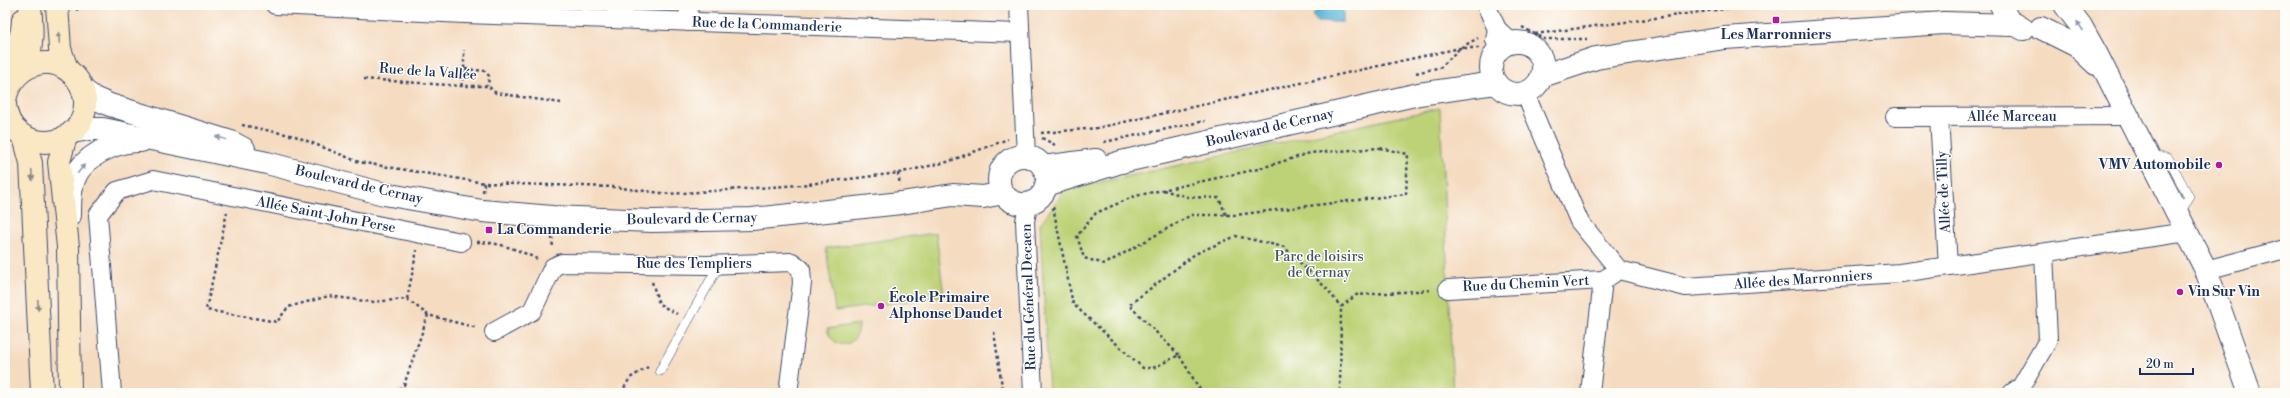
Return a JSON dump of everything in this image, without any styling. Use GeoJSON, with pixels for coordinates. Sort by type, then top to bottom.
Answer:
{"type":"FeatureCollection","features":[{"type":"Feature","properties":{"kind":"main road"},"geometry":{"type":"LineString","coordinates":[[24,5],[21,39],[16,47],[13,70],[7,89],[10,117],[31,163],[42,393]]}},
{"type":"Feature","properties":{"kind":"main road"},"geometry":{"type":"LineString","coordinates":[[13,70],[30,56],[32,36],[30,5]]}},
{"type":"Feature","properties":{"kind":"main road"},"geometry":{"type":"LineString","coordinates":[[57,5],[60,48],[67,69]]}},
{"type":"Feature","properties":{"kind":"main road"},"geometry":{"type":"LineString","coordinates":[[10,117],[42,142],[55,142],[69,134],[79,123],[84,113],[85,102],[83,90],[77,79],[67,69],[60,65],[44,63],[13,70]]}},
{"type":"Feature","properties":{"kind":"main road"},"geometry":{"type":"LineString","coordinates":[[69,134],[59,162],[68,247],[70,393]]}},
{"type":"Feature","properties":{"kind":"street","name":"Rue de la Commanderie"},"geometry":{"type":"LineString","coordinates":[[275,5],[689,13],[1020,33]]}},
{"type":"Feature","properties":{"kind":"street"},"geometry":{"type":"LineString","coordinates":[[1019,5],[1026,134],[1038,169],[1040,196],[1029,202],[1018,203],[1012,201],[1001,184],[1001,171],[1009,160],[1038,169]]}},
{"type":"Feature","properties":{"kind":"street"},"geometry":{"type":"LineString","coordinates":[[1486,5],[1508,93],[1525,93],[1535,86],[1542,76],[1595,49]]}},
{"type":"Feature","properties":{"kind":"street"},"geometry":{"type":"LineString","coordinates":[[1944,23],[1989,5]]}},
{"type":"Feature","properties":{"kind":"street"},"geometry":{"type":"LineString","coordinates":[[2001,5],[2004,15],[2013,25]]}},
{"type":"Feature","properties":{"kind":"street"},"geometry":{"type":"LineString","coordinates":[[1498,53],[1526,43],[1595,49],[1725,38],[1944,23],[2013,25],[2031,30],[2041,28],[2053,20],[2060,5]]}},
{"type":"Feature","properties":{"kind":"street"},"geometry":{"type":"LineString","coordinates":[[2065,5],[2081,26],[2112,84],[2206,270],[2250,393]]}},
{"type":"Feature","properties":{"kind":"street"},"geometry":{"type":"LineString","coordinates":[[2041,28],[2077,46],[2112,84]]}},
{"type":"Feature","properties":{"kind":"street"},"geometry":{"type":"LineString","coordinates":[[1536,43],[1543,63],[1542,76]]}},
{"type":"Feature","properties":{"kind":"street","name":"Boulevard de Cernay"},"geometry":{"type":"LineString","coordinates":[[1038,169],[1121,162],[1420,94],[1498,53]]}},
{"type":"Feature","properties":{"kind":"street","name":"Boulevard de Cernay"},"geometry":{"type":"LineString","coordinates":[[83,90],[94,98],[110,105],[232,142],[267,163]]}},
{"type":"Feature","properties":{"kind":"street"},"geometry":{"type":"LineString","coordinates":[[1525,93],[1579,221],[1619,270],[1603,280],[1590,393]]}},
{"type":"Feature","properties":{"kind":"street","name":"Allée Marceau"},"geometry":{"type":"LineString","coordinates":[[1895,117],[2128,116]]}},
{"type":"Feature","properties":{"kind":"street","name":"Allée de Tilly"},"geometry":{"type":"LineString","coordinates":[[1939,117],[1948,266]]}},
{"type":"Feature","properties":{"kind":"street","name":"Boulevard de Cernay"},"geometry":{"type":"LineString","coordinates":[[69,134],[89,129],[103,129],[267,163],[384,194],[482,211],[552,217],[652,221],[752,219],[894,204],[953,194],[966,186],[1001,184]]}},
{"type":"Feature","properties":{"kind":"street"},"geometry":{"type":"LineString","coordinates":[[68,247],[71,191],[79,170],[95,155],[119,144],[134,141],[164,142]]}},
{"type":"Feature","properties":{"kind":"street","name":"Allée Saint-John Perse"},"geometry":{"type":"LineString","coordinates":[[112,393],[98,215],[117,191],[153,180],[461,242]]}},
{"type":"Feature","properties":{"kind":"street","name":"Rue du Général Decaen"},"geometry":{"type":"LineString","coordinates":[[1029,202],[1025,221],[1033,393]]}},
{"type":"Feature","properties":{"kind":"street","name":"Allée des Marronniers"},"geometry":{"type":"LineString","coordinates":[[1619,270],[1686,287],[1900,273],[2044,253],[2183,223]]}},
{"type":"Feature","properties":{"kind":"street"},"geometry":{"type":"LineString","coordinates":[[2206,270],[2285,249]]}},
{"type":"Feature","properties":{"kind":"street"},"geometry":{"type":"LineString","coordinates":[[2012,393],[2021,387],[2048,340],[2044,253]]}},
{"type":"Feature","properties":{"kind":"street","name":"Rue des Templiers"},"geometry":{"type":"LineString","coordinates":[[553,267],[562,263],[719,265],[792,262],[801,269],[802,283],[788,393]]}},
{"type":"Feature","properties":{"kind":"street"},"geometry":{"type":"LineString","coordinates":[[494,332],[532,311],[553,267]]}},
{"type":"Feature","properties":{"kind":"street","name":"Rue du Chemin Vert"},"geometry":{"type":"LineString","coordinates":[[1448,288],[1603,280]]}},
{"type":"Feature","properties":{"kind":"lane"},"geometry":{"type":"LineString","coordinates":[[660,371],[719,265]]}},
{"type":"Feature","properties":{"kind":"path"},"geometry":{"type":"LineString","coordinates":[[1498,53],[1513,24],[1536,43],[1731,8],[1772,5]]}},
{"type":"Feature","properties":{"kind":"path"},"geometry":{"type":"LineString","coordinates":[[1536,43],[1544,39],[1595,49]]}},
{"type":"Feature","properties":{"kind":"path"},"geometry":{"type":"LineString","coordinates":[[241,124],[295,136],[359,162],[484,183],[614,187],[669,194],[800,185],[898,173],[947,162],[1011,137],[1026,134],[1097,128],[1460,48],[1498,53]]}},
{"type":"Feature","properties":{"kind":"path"},"geometry":{"type":"LineString","coordinates":[[1460,48],[1498,53]]}},
{"type":"Feature","properties":{"kind":"path"},"geometry":{"type":"LineString","coordinates":[[1409,74],[1441,67],[1460,48]]}},
{"type":"Feature","properties":{"kind":"path"},"geometry":{"type":"LineString","coordinates":[[461,86],[465,69],[464,50]]}},
{"type":"Feature","properties":{"kind":"path"},"geometry":{"type":"LineString","coordinates":[[465,69],[485,71],[489,76],[488,86]]}},
{"type":"Feature","properties":{"kind":"path","name":"Rue de la Vallée"},"geometry":{"type":"LineString","coordinates":[[364,78],[461,86],[488,86],[496,93],[561,103]]}},
{"type":"Feature","properties":{"kind":"path"},"geometry":{"type":"LineString","coordinates":[[1100,142],[1212,119]]}},
{"type":"Feature","properties":{"kind":"path"},"geometry":{"type":"LineString","coordinates":[[1026,134],[1046,139],[1057,146]]}},
{"type":"Feature","properties":{"kind":"path"},"geometry":{"type":"LineString","coordinates":[[1380,148],[1408,154],[1406,194],[1226,215],[1191,215],[1105,264],[1084,258],[1077,236],[1096,213],[1135,196],[1163,190],[1258,169],[1310,153],[1380,148]]}},
{"type":"Feature","properties":{"kind":"path"},"geometry":{"type":"LineString","coordinates":[[1163,190],[1188,197],[1220,198],[1226,215]]}},
{"type":"Feature","properties":{"kind":"path"},"geometry":{"type":"LineString","coordinates":[[231,196],[206,310],[277,322],[288,307],[329,296],[372,302],[407,299],[428,315],[494,332]]}},
{"type":"Feature","properties":{"kind":"path"},"geometry":{"type":"LineString","coordinates":[[1053,207],[1073,304],[1143,368],[1153,368],[1179,355]]}},
{"type":"Feature","properties":{"kind":"path"},"geometry":{"type":"LineString","coordinates":[[407,299],[421,235]]}},
{"type":"Feature","properties":{"kind":"path"},"geometry":{"type":"LineString","coordinates":[[1202,393],[1179,355],[1129,305],[1195,254],[1236,236],[1284,247],[1327,289],[1341,307],[1340,390],[1334,393]]}},
{"type":"Feature","properties":{"kind":"path"},"geometry":{"type":"LineString","coordinates":[[461,242],[486,242],[521,251],[553,267]]}},
{"type":"Feature","properties":{"kind":"path"},"geometry":{"type":"LineString","coordinates":[[645,264],[659,304],[679,315]]}},
{"type":"Feature","properties":{"kind":"path"},"geometry":{"type":"LineString","coordinates":[[1341,307],[1356,294],[1448,288]]}},
{"type":"Feature","properties":{"kind":"path"},"geometry":{"type":"LineString","coordinates":[[394,393],[404,385],[428,315]]}},
{"type":"Feature","properties":{"kind":"path"},"geometry":{"type":"LineString","coordinates":[[994,332],[1003,393]]}},
{"type":"Feature","properties":{"kind":"green space","name":"Parc de loisirs de Cernay"},"geometry":{"type":"Polygon","coordinates":[[[1440,108],[1453,393],[1049,393],[1040,224],[1065,190],[1440,108]]]}},
{"type":"Feature","properties":{"kind":"green space"},"geometry":{"type":"Polygon","coordinates":[[[936,233],[944,296],[835,311],[826,248],[936,233]]]}},
{"type":"Feature","properties":{"kind":"green space"},"geometry":{"type":"Polygon","coordinates":[[[859,324],[858,332],[855,338],[845,344],[840,344],[835,341],[830,336],[827,329],[859,324]]]}},
{"type":"Feature","properties":{"kind":"water"},"geometry":{"type":"Polygon","coordinates":[[[1317,9],[1343,9],[1343,22],[1317,22],[1313,16],[1317,9]]]}},
{"type":"Feature","properties":{"kind":"place","name":"Les Marronniers"},"geometry":{"type":"Point","coordinates":[1776,20]}},
{"type":"Feature","properties":{"kind":"place","name":"VMV Automobile"},"geometry":{"type":"Point","coordinates":[2219,165]}},
{"type":"Feature","properties":{"kind":"place","name":"La Commanderie"},"geometry":{"type":"Point","coordinates":[489,230]}},
{"type":"Feature","properties":{"kind":"place","name":"Vin Sur Vin"},"geometry":{"type":"Point","coordinates":[2180,292]}},
{"type":"Feature","properties":{"kind":"place","name":"École Primaire Alphonse Daudet"},"geometry":{"type":"Point","coordinates":[881,306]}}]}
